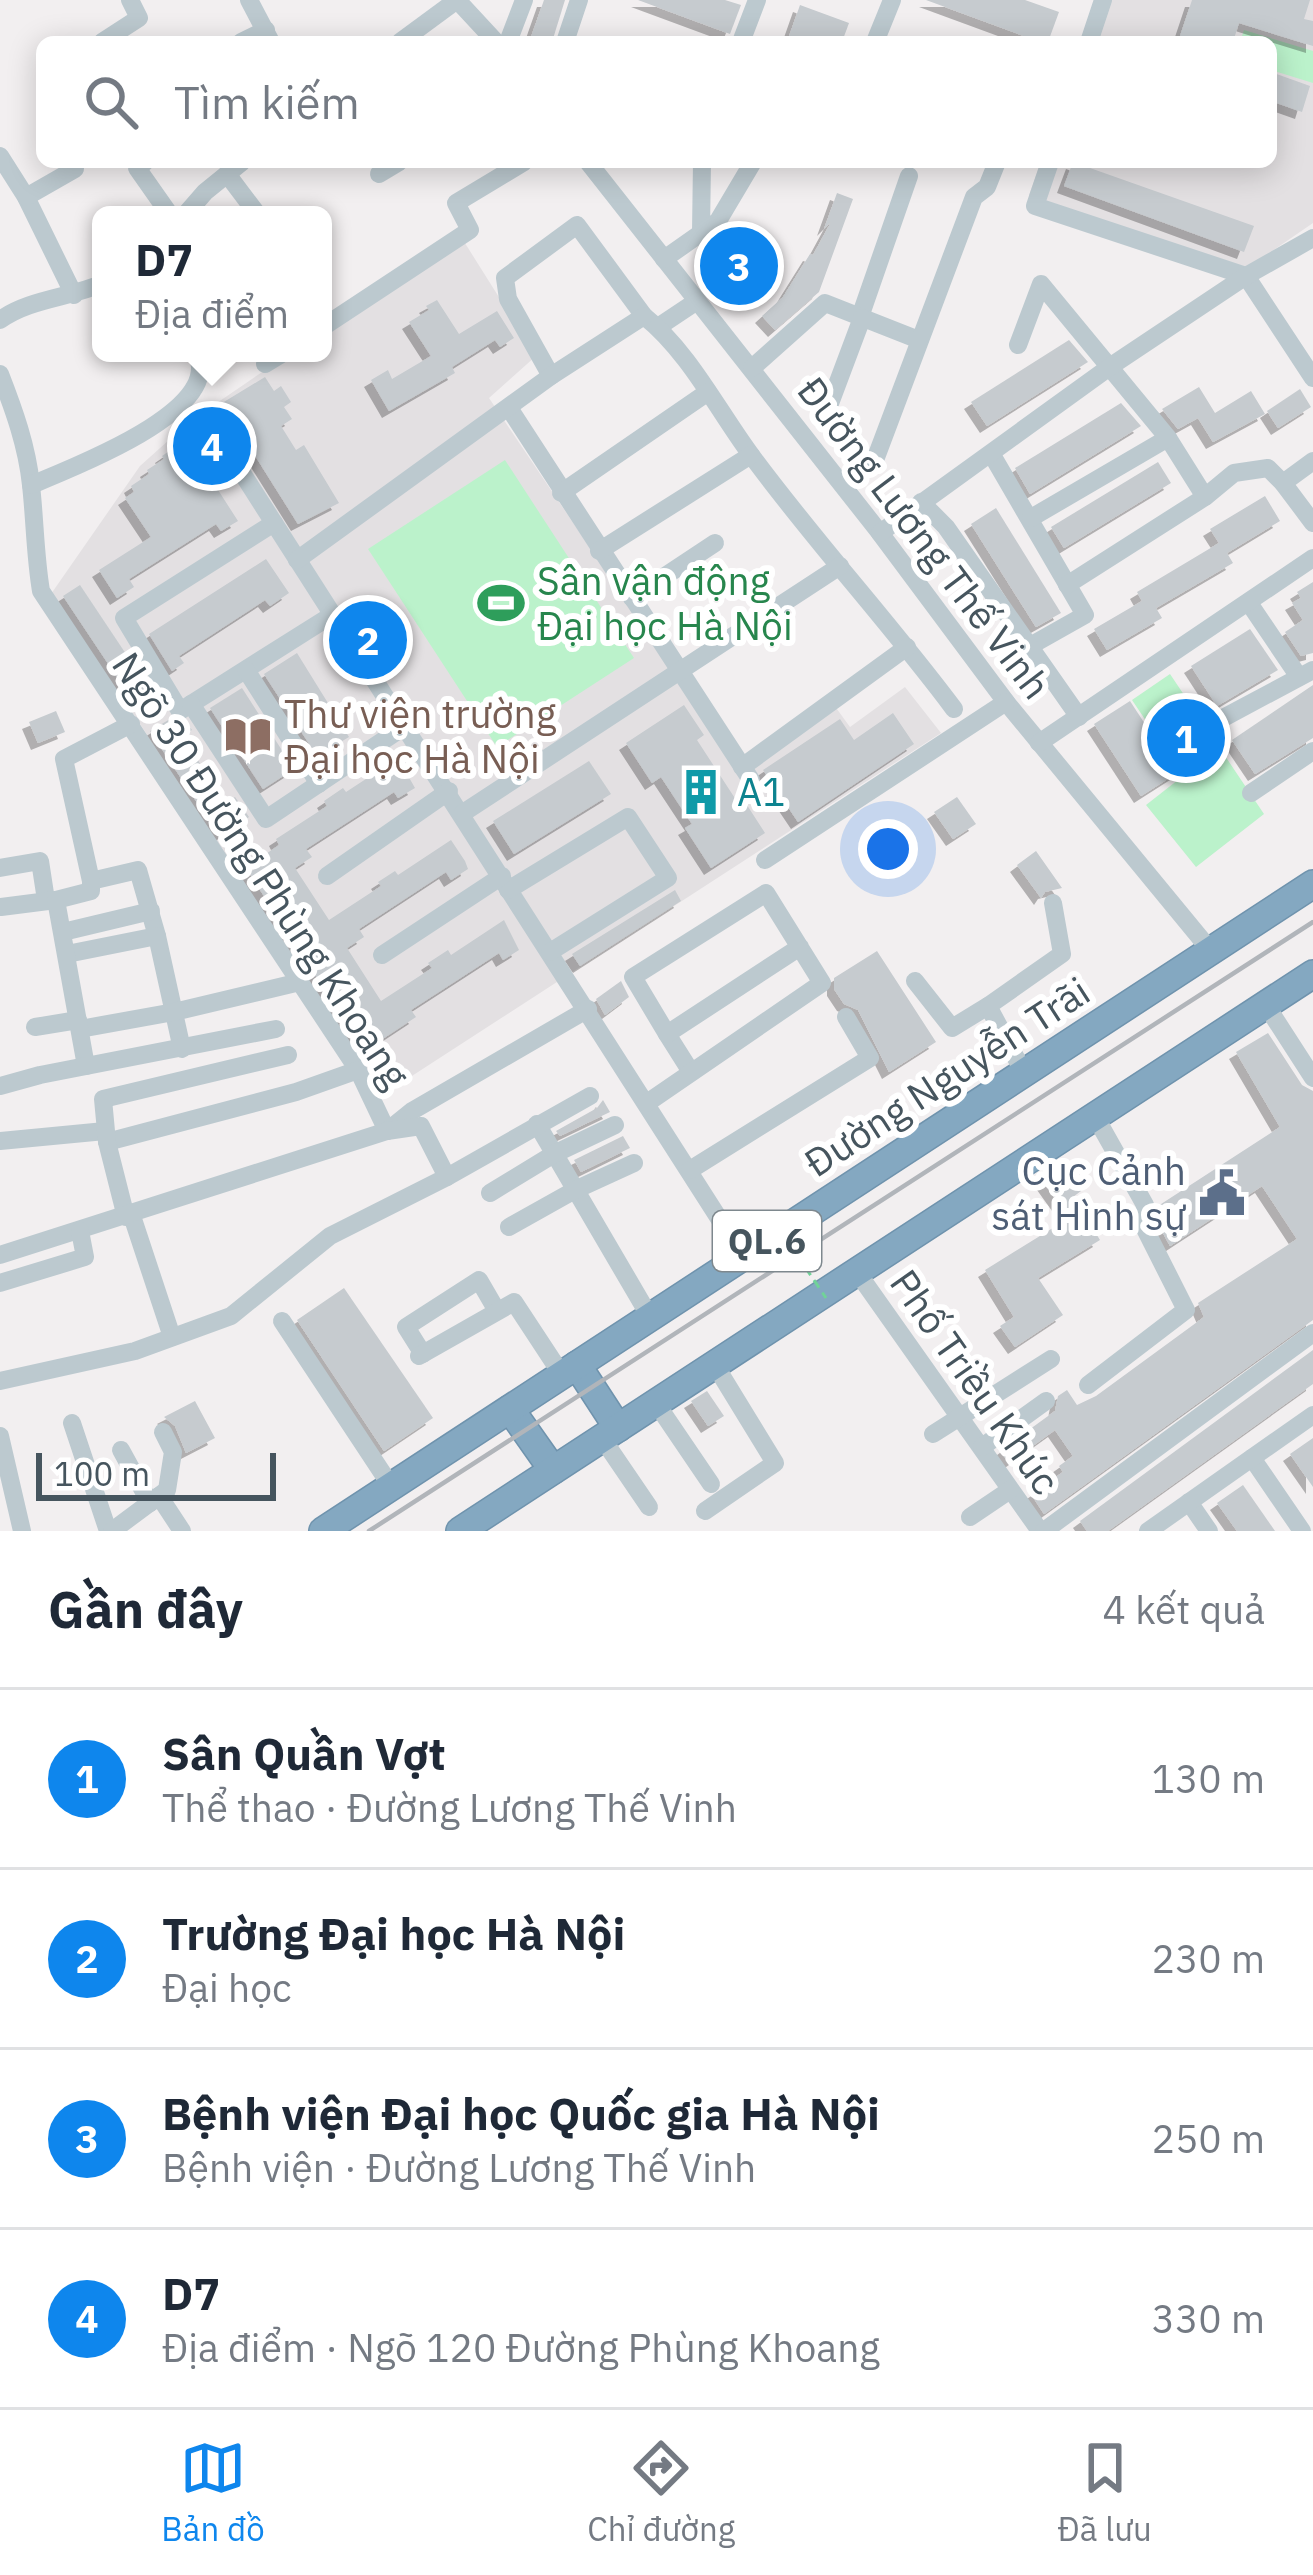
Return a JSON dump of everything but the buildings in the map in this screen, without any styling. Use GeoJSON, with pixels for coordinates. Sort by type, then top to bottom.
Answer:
{"type":"FeatureCollection","features":[{"type":"Feature","properties":{"kind":"highway","name":"Đường Nguyễn Trãi"},"geometry":{"type":"LineString","coordinates":[[323,1531],[1313,884]]}},
{"type":"Feature","properties":{"kind":"highway","name":"QL.6"},"geometry":{"type":"LineString","coordinates":[[460,1531],[1313,974]]}},
{"type":"Feature","properties":{"kind":"highway"},"geometry":{"type":"LineString","coordinates":[[570,1370],[610,1433]]}},
{"type":"Feature","properties":{"kind":"highway"},"geometry":{"type":"LineString","coordinates":[[510,1409],[559,1470]]}},
{"type":"Feature","properties":{"kind":"street"},"geometry":{"type":"LineString","coordinates":[[249,0],[269,36]]}},
{"type":"Feature","properties":{"kind":"street"},"geometry":{"type":"LineString","coordinates":[[408,36],[457,0],[490,36]]}},
{"type":"Feature","properties":{"kind":"street"},"geometry":{"type":"LineString","coordinates":[[510,36],[524,0]]}},
{"type":"Feature","properties":{"kind":"street"},"geometry":{"type":"LineString","coordinates":[[567,36],[579,0]]}},
{"type":"Feature","properties":{"kind":"street"},"geometry":{"type":"LineString","coordinates":[[743,36],[757,0]]}},
{"type":"Feature","properties":{"kind":"street"},"geometry":{"type":"LineString","coordinates":[[877,36],[892,0]]}},
{"type":"Feature","properties":{"kind":"street"},"geometry":{"type":"LineString","coordinates":[[1091,36],[1102,0]]}},
{"type":"Feature","properties":{"kind":"street"},"geometry":{"type":"LineString","coordinates":[[102,36],[134,9]]}},
{"type":"Feature","properties":{"kind":"street"},"geometry":{"type":"LineString","coordinates":[[0,156],[26,197],[74,295]]}},
{"type":"Feature","properties":{"kind":"street"},"geometry":{"type":"LineString","coordinates":[[194,206],[234,168],[253,206]]}},
{"type":"Feature","properties":{"kind":"street"},"geometry":{"type":"LineString","coordinates":[[379,174],[389,168]]}},
{"type":"Feature","properties":{"kind":"street"},"geometry":{"type":"LineString","coordinates":[[332,321],[470,230],[456,203],[514,168]]}},
{"type":"Feature","properties":{"kind":"street","name":"Đường Lương Thế Vinh"},"geometry":{"type":"LineString","coordinates":[[593,168],[880,532],[1006,702],[1211,951]]}},
{"type":"Feature","properties":{"kind":"street"},"geometry":{"type":"LineString","coordinates":[[701,232],[702,168]]}},
{"type":"Feature","properties":{"kind":"street"},"geometry":{"type":"LineString","coordinates":[[664,259],[718,221],[749,168]]}},
{"type":"Feature","properties":{"kind":"street"},"geometry":{"type":"LineString","coordinates":[[875,460],[974,197],[987,187],[995,168]]}},
{"type":"Feature","properties":{"kind":"street"},"geometry":{"type":"LineString","coordinates":[[1048,168],[1035,206],[1246,276],[1313,378]]}},
{"type":"Feature","properties":{"kind":"street"},"geometry":{"type":"LineString","coordinates":[[26,197],[75,170]]}},
{"type":"Feature","properties":{"kind":"street"},"geometry":{"type":"LineString","coordinates":[[829,406],[909,176]]}},
{"type":"Feature","properties":{"kind":"street"},"geometry":{"type":"LineString","coordinates":[[138,178],[162,206]]}},
{"type":"Feature","properties":{"kind":"street"},"geometry":{"type":"LineString","coordinates":[[551,376],[508,299],[505,278],[577,225],[708,392],[751,455],[954,709]]}},
{"type":"Feature","properties":{"kind":"street"},"geometry":{"type":"LineString","coordinates":[[880,532],[1111,366],[1246,276],[1313,238]]}},
{"type":"Feature","properties":{"kind":"street"},"geometry":{"type":"LineString","coordinates":[[1018,345],[1041,284],[1168,438],[1205,496]]}},
{"type":"Feature","properties":{"kind":"street"},"geometry":{"type":"LineString","coordinates":[[0,320],[17,308],[92,288]]}},
{"type":"Feature","properties":{"kind":"street"},"geometry":{"type":"LineString","coordinates":[[297,560],[551,376],[697,301]]}},
{"type":"Feature","properties":{"kind":"street"},"geometry":{"type":"LineString","coordinates":[[752,368],[825,304],[919,340]]}},
{"type":"Feature","properties":{"kind":"street"},"geometry":{"type":"LineString","coordinates":[[1295,353],[1313,341]]}},
{"type":"Feature","properties":{"kind":"street"},"geometry":{"type":"LineString","coordinates":[[31,484],[115,449],[194,394],[202,370],[199,362]]}},
{"type":"Feature","properties":{"kind":"street","name":"Ngõ 30 Đường Phùng Khoang"},"geometry":{"type":"LineString","coordinates":[[0,374],[4,400],[17,416],[31,484],[32,538],[41,591],[358,1070],[387,1131],[0,1255]]}},
{"type":"Feature","properties":{"kind":"street"},"geometry":{"type":"LineString","coordinates":[[561,494],[708,392]]}},
{"type":"Feature","properties":{"kind":"street"},"geometry":{"type":"LineString","coordinates":[[509,408],[747,773],[907,647]]}},
{"type":"Feature","properties":{"kind":"street"},"geometry":{"type":"LineString","coordinates":[[1030,518],[1168,438]]}},
{"type":"Feature","properties":{"kind":"street"},"geometry":{"type":"LineString","coordinates":[[599,551],[751,455]]}},
{"type":"Feature","properties":{"kind":"street"},"geometry":{"type":"LineString","coordinates":[[992,455],[1085,615],[1030,646]]}},
{"type":"Feature","properties":{"kind":"street"},"geometry":{"type":"LineString","coordinates":[[1283,483],[1313,461]]}},
{"type":"Feature","properties":{"kind":"street"},"geometry":{"type":"LineString","coordinates":[[1067,585],[1234,473],[1268,468],[1313,523]]}},
{"type":"Feature","properties":{"kind":"street"},"geometry":{"type":"LineString","coordinates":[[242,473],[743,1256]]}},
{"type":"Feature","properties":{"kind":"street"},"geometry":{"type":"LineString","coordinates":[[921,502],[946,527],[1079,717]]}},
{"type":"Feature","properties":{"kind":"street"},"geometry":{"type":"LineString","coordinates":[[274,524],[124,618],[181,711],[332,615]]}},
{"type":"Feature","properties":{"kind":"street"},"geometry":{"type":"LineString","coordinates":[[632,598],[715,543]]}},
{"type":"Feature","properties":{"kind":"street"},"geometry":{"type":"LineString","coordinates":[[1039,743],[1313,558]]}},
{"type":"Feature","properties":{"kind":"street"},"geometry":{"type":"LineString","coordinates":[[463,813],[840,566]]}},
{"type":"Feature","properties":{"kind":"street"},"geometry":{"type":"LineString","coordinates":[[1225,717],[1306,673],[1250,603]]}},
{"type":"Feature","properties":{"kind":"street"},"geometry":{"type":"LineString","coordinates":[[246,670],[319,784]]}},
{"type":"Feature","properties":{"kind":"street"},"geometry":{"type":"LineString","coordinates":[[765,860],[1006,702]]}},
{"type":"Feature","properties":{"kind":"street"},"geometry":{"type":"LineString","coordinates":[[191,704],[266,819],[405,726]]}},
{"type":"Feature","properties":{"kind":"street"},"geometry":{"type":"LineString","coordinates":[[1,907],[91,891],[64,759],[131,724]]}},
{"type":"Feature","properties":{"kind":"street"},"geometry":{"type":"LineString","coordinates":[[1251,793],[1313,751]]}},
{"type":"Feature","properties":{"kind":"street"},"geometry":{"type":"LineString","coordinates":[[327,876],[449,791]]}},
{"type":"Feature","properties":{"kind":"street"},"geometry":{"type":"LineString","coordinates":[[382,955],[628,817],[668,878],[550,952]]}},
{"type":"Feature","properties":{"kind":"street"},"geometry":{"type":"LineString","coordinates":[[1,868],[40,861],[63,932],[86,1066]]}},
{"type":"Feature","properties":{"kind":"street"},"geometry":{"type":"LineString","coordinates":[[91,881],[138,869],[182,1049]]}},
{"type":"Feature","properties":{"kind":"street"},"geometry":{"type":"LineString","coordinates":[[647,1103],[822,983],[766,893],[633,977],[691,1072]]}},
{"type":"Feature","properties":{"kind":"street"},"geometry":{"type":"LineString","coordinates":[[915,981],[952,1028],[1062,954],[1052,903]]}},
{"type":"Feature","properties":{"kind":"street"},"geometry":{"type":"LineString","coordinates":[[63,932],[151,911]]}},
{"type":"Feature","properties":{"kind":"street"},"geometry":{"type":"LineString","coordinates":[[67,954],[157,936]]}},
{"type":"Feature","properties":{"kind":"street"},"geometry":{"type":"LineString","coordinates":[[668,1034],[800,946]]}},
{"type":"Feature","properties":{"kind":"street"},"geometry":{"type":"LineString","coordinates":[[34,1027],[174,1012],[300,982]]}},
{"type":"Feature","properties":{"kind":"street"},"geometry":{"type":"LineString","coordinates":[[1265,1005],[1313,1078]]}},
{"type":"Feature","properties":{"kind":"street"},"geometry":{"type":"LineString","coordinates":[[988,1006],[1024,1073]]}},
{"type":"Feature","properties":{"kind":"street"},"geometry":{"type":"LineString","coordinates":[[387,1131],[412,1111],[587,1009]]}},
{"type":"Feature","properties":{"kind":"street"},"geometry":{"type":"LineString","coordinates":[[587,1009],[586,1021],[676,1167],[690,1170],[870,1058],[846,1017]]}},
{"type":"Feature","properties":{"kind":"street"},"geometry":{"type":"LineString","coordinates":[[0,1086],[275,1029]]}},
{"type":"Feature","properties":{"kind":"street"},"geometry":{"type":"LineString","coordinates":[[172,1337],[106,1136],[104,1100],[288,1055]]}},
{"type":"Feature","properties":{"kind":"street"},"geometry":{"type":"LineString","coordinates":[[0,1141],[106,1136],[296,1092],[358,1070]]}},
{"type":"Feature","properties":{"kind":"street"},"geometry":{"type":"LineString","coordinates":[[0,1381],[135,1351],[231,1316],[330,1236],[447,1178],[590,1096]]}},
{"type":"Feature","properties":{"kind":"street"},"geometry":{"type":"LineString","coordinates":[[1088,1385],[1186,1310],[1143,1225],[1145,1205],[1095,1116]]}},
{"type":"Feature","properties":{"kind":"street"},"geometry":{"type":"LineString","coordinates":[[538,1124],[650,1317]]}},
{"type":"Feature","properties":{"kind":"street"},"geometry":{"type":"LineString","coordinates":[[490,1192],[615,1125]]}},
{"type":"Feature","properties":{"kind":"street"},"geometry":{"type":"LineString","coordinates":[[387,1131],[421,1126],[447,1178]]}},
{"type":"Feature","properties":{"kind":"street"},"geometry":{"type":"LineString","coordinates":[[509,1228],[634,1163]]}},
{"type":"Feature","properties":{"kind":"street"},"geometry":{"type":"LineString","coordinates":[[0,1282],[86,1257],[80,1231]]}},
{"type":"Feature","properties":{"kind":"street","name":"Phố Triều Khúc"},"geometry":{"type":"LineString","coordinates":[[857,1272],[1042,1531]]}},
{"type":"Feature","properties":{"kind":"street"},"geometry":{"type":"LineString","coordinates":[[497,1311],[479,1280],[406,1327],[421,1355],[514,1303],[570,1370]]}},
{"type":"Feature","properties":{"kind":"street"},"geometry":{"type":"LineString","coordinates":[[282,1321],[392,1486]]}},
{"type":"Feature","properties":{"kind":"street"},"geometry":{"type":"LineString","coordinates":[[1042,1531],[1313,1333]]}},
{"type":"Feature","properties":{"kind":"street"},"geometry":{"type":"LineString","coordinates":[[933,1434],[1051,1359]]}},
{"type":"Feature","properties":{"kind":"street"},"geometry":{"type":"LineString","coordinates":[[705,1511],[775,1463],[715,1365]]}},
{"type":"Feature","properties":{"kind":"street"},"geometry":{"type":"LineString","coordinates":[[982,1447],[1046,1401]]}},
{"type":"Feature","properties":{"kind":"street"},"geometry":{"type":"LineString","coordinates":[[656,1403],[711,1484]]}},
{"type":"Feature","properties":{"kind":"street"},"geometry":{"type":"LineString","coordinates":[[1148,1531],[1313,1415]]}},
{"type":"Feature","properties":{"kind":"street"},"geometry":{"type":"LineString","coordinates":[[72,1423],[110,1531],[167,1490],[172,1452],[163,1432]]}},
{"type":"Feature","properties":{"kind":"street"},"geometry":{"type":"LineString","coordinates":[[610,1433],[649,1507]]}},
{"type":"Feature","properties":{"kind":"street"},"geometry":{"type":"LineString","coordinates":[[0,1436],[8,1510],[22,1531]]}},
{"type":"Feature","properties":{"kind":"street"},"geometry":{"type":"LineString","coordinates":[[121,1450],[182,1531]]}},
{"type":"Feature","properties":{"kind":"street"},"geometry":{"type":"LineString","coordinates":[[1252,1458],[1302,1531]]}},
{"type":"Feature","properties":{"kind":"street"},"geometry":{"type":"LineString","coordinates":[[970,1517],[1010,1490]]}},
{"type":"Feature","properties":{"kind":"street"},"geometry":{"type":"LineString","coordinates":[[1189,1502],[1210,1531]]}},
{"type":"Feature","properties":{"kind":"path"},"geometry":{"type":"LineString","coordinates":[[772,1218],[826,1298]]}},
{"type":"Feature","properties":{"kind":"shaded area"},"geometry":{"type":"Polygon","coordinates":[[[1099,0],[1313,0],[1313,223],[1240,273],[1029,195],[1039,168],[1277,168],[1277,36],[1086,36],[1099,0]]]}},
{"type":"Feature","properties":{"kind":"shaded area"},"geometry":{"type":"Polygon","coordinates":[[[463,240],[536,356],[489,398],[741,772],[834,705],[850,727],[905,687],[941,733],[381,1096],[51,594],[140,466],[189,422],[277,362],[332,362],[332,324],[463,240]]]}},
{"type":"Feature","properties":{"kind":"green space"},"geometry":{"type":"Polygon","coordinates":[[[1277,40],[1313,51],[1313,83],[1277,72],[1277,40]]]}},
{"type":"Feature","properties":{"kind":"green space","name":"Sân vận động Đại học Hà Nội"},"geometry":{"type":"Polygon","coordinates":[[[505,460],[634,658],[497,747],[368,549],[505,460]]]}},
{"type":"Feature","properties":{"kind":"green space"},"geometry":{"type":"Polygon","coordinates":[[[1170,674],[1264,814],[1196,867],[1146,805],[1183,776],[1132,700],[1170,674]]]}},
{"type":"Feature","properties":{"kind":"railway"},"geometry":{"type":"LineString","coordinates":[[369,1531],[1313,922]]}},
{"type":"Feature","properties":{"kind":"place","name":"Bệnh viện Đại học Quốc gia Hà Nội"},"geometry":{"type":"Point","coordinates":[739,266]}},
{"type":"Feature","properties":{"kind":"place","name":"D7"},"geometry":{"type":"Point","coordinates":[212,446]}},
{"type":"Feature","properties":{"kind":"place","name":"Sân vận động Đại học Hà Nội"},"geometry":{"type":"Point","coordinates":[501,603]}},
{"type":"Feature","properties":{"kind":"place","name":"Trường Đại học Hà Nội"},"geometry":{"type":"Point","coordinates":[368,640]}},
{"type":"Feature","properties":{"kind":"place","name":"Thư viện trường Đại học Hà Nội"},"geometry":{"type":"Point","coordinates":[248,736]}},
{"type":"Feature","properties":{"kind":"place","name":"Sân Quần Vợt"},"geometry":{"type":"Point","coordinates":[1186,738]}},
{"type":"Feature","properties":{"kind":"place","name":"A1"},"geometry":{"type":"Point","coordinates":[701,792]}},
{"type":"Feature","properties":{"kind":"place","name":"Cục Cảnh sát Hình sự"},"geometry":{"type":"Point","coordinates":[1222,1193]}}]}
